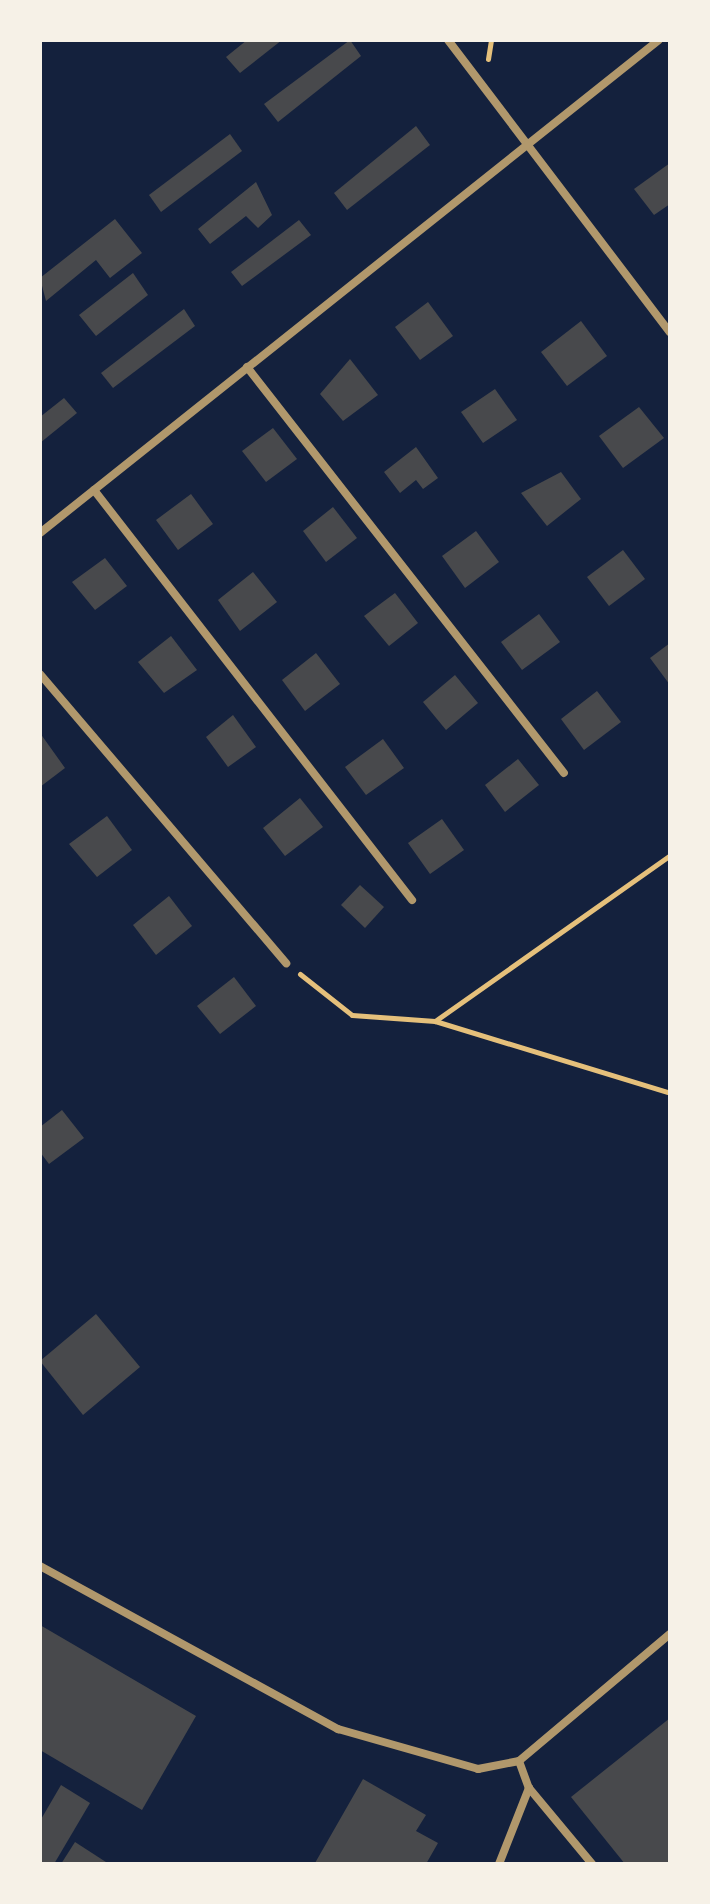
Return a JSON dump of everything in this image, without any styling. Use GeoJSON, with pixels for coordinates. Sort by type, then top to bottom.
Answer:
{"type":"FeatureCollection","features":[{"type":"Feature","properties":{"kind":"street"},"geometry":{"type":"LineString","coordinates":[[448,40],[523,144],[670,332]]}},
{"type":"Feature","properties":{"kind":"street"},"geometry":{"type":"LineString","coordinates":[[40,533],[523,144],[659,40]]}},
{"type":"Feature","properties":{"kind":"street"},"geometry":{"type":"LineString","coordinates":[[247,367],[564,773]]}},
{"type":"Feature","properties":{"kind":"street"},"geometry":{"type":"LineString","coordinates":[[94,490],[412,900]]}},
{"type":"Feature","properties":{"kind":"street"},"geometry":{"type":"LineString","coordinates":[[40,674],[286,963]]}},
{"type":"Feature","properties":{"kind":"street"},"geometry":{"type":"LineString","coordinates":[[40,1566],[338,1729],[446,1764],[478,1769],[519,1761],[670,1634]]}},
{"type":"Feature","properties":{"kind":"street"},"geometry":{"type":"LineString","coordinates":[[519,1761],[529,1788],[592,1864]]}},
{"type":"Feature","properties":{"kind":"street"},"geometry":{"type":"LineString","coordinates":[[499,1864],[529,1788]]}},
{"type":"Feature","properties":{"kind":"path"},"geometry":{"type":"LineString","coordinates":[[435,1021],[670,855]]}},
{"type":"Feature","properties":{"kind":"path"},"geometry":{"type":"LineString","coordinates":[[286,963],[352,1015],[435,1021],[670,1093]]}},
{"type":"Feature","properties":{"kind":"building"},"geometry":{"type":"Polygon","coordinates":[[[247,40],[282,40],[240,73],[226,57],[247,40]]]}},
{"type":"Feature","properties":{"kind":"building"},"geometry":{"type":"Polygon","coordinates":[[[350,40],[361,56],[278,122],[264,104],[350,40]]]}},
{"type":"Feature","properties":{"kind":"building"},"geometry":{"type":"Polygon","coordinates":[[[416,126],[430,145],[347,210],[334,193],[416,126]]]}},
{"type":"Feature","properties":{"kind":"building"},"geometry":{"type":"Polygon","coordinates":[[[230,134],[242,151],[161,212],[149,195],[230,134]]]}},
{"type":"Feature","properties":{"kind":"building"},"geometry":{"type":"Polygon","coordinates":[[[670,163],[670,204],[654,215],[634,189],[670,163]]]}},
{"type":"Feature","properties":{"kind":"building"},"geometry":{"type":"Polygon","coordinates":[[[256,182],[272,215],[258,228],[246,216],[210,244],[198,229],[256,182]]]}},
{"type":"Feature","properties":{"kind":"building"},"geometry":{"type":"Polygon","coordinates":[[[115,219],[142,253],[110,278],[96,260],[46,301],[40,278],[115,219]]]}},
{"type":"Feature","properties":{"kind":"building"},"geometry":{"type":"Polygon","coordinates":[[[299,220],[311,235],[242,286],[231,272],[299,220]]]}},
{"type":"Feature","properties":{"kind":"building"},"geometry":{"type":"Polygon","coordinates":[[[133,273],[148,295],[96,336],[79,315],[133,273]]]}},
{"type":"Feature","properties":{"kind":"building"},"geometry":{"type":"Polygon","coordinates":[[[428,302],[453,336],[420,360],[395,327],[428,302]]]}},
{"type":"Feature","properties":{"kind":"building"},"geometry":{"type":"Polygon","coordinates":[[[184,309],[195,326],[113,388],[101,373],[184,309]]]}},
{"type":"Feature","properties":{"kind":"building"},"geometry":{"type":"Polygon","coordinates":[[[581,321],[607,356],[567,386],[541,352],[581,321]]]}},
{"type":"Feature","properties":{"kind":"building"},"geometry":{"type":"Polygon","coordinates":[[[350,359],[378,395],[343,421],[320,394],[350,359]]]}},
{"type":"Feature","properties":{"kind":"building"},"geometry":{"type":"Polygon","coordinates":[[[495,389],[517,420],[483,443],[461,412],[495,389]]]}},
{"type":"Feature","properties":{"kind":"building"},"geometry":{"type":"Polygon","coordinates":[[[64,398],[77,413],[40,443],[40,417],[64,398]]]}},
{"type":"Feature","properties":{"kind":"building"},"geometry":{"type":"Polygon","coordinates":[[[639,407],[664,438],[623,468],[599,436],[639,407]]]}},
{"type":"Feature","properties":{"kind":"building"},"geometry":{"type":"Polygon","coordinates":[[[273,428],[297,459],[266,482],[242,451],[273,428]]]}},
{"type":"Feature","properties":{"kind":"building"},"geometry":{"type":"Polygon","coordinates":[[[416,447],[438,478],[423,489],[416,480],[400,493],[384,472],[416,447]]]}},
{"type":"Feature","properties":{"kind":"building"},"geometry":{"type":"Polygon","coordinates":[[[561,472],[581,499],[547,526],[521,493],[561,472]]]}},
{"type":"Feature","properties":{"kind":"building"},"geometry":{"type":"Polygon","coordinates":[[[191,494],[213,524],[178,550],[156,520],[191,494]]]}},
{"type":"Feature","properties":{"kind":"building"},"geometry":{"type":"Polygon","coordinates":[[[333,507],[357,538],[326,562],[303,531],[333,507]]]}},
{"type":"Feature","properties":{"kind":"building"},"geometry":{"type":"Polygon","coordinates":[[[476,531],[499,562],[465,588],[442,556],[476,531]]]}},
{"type":"Feature","properties":{"kind":"building"},"geometry":{"type":"Polygon","coordinates":[[[623,550],[645,579],[609,606],[587,577],[623,550]]]}},
{"type":"Feature","properties":{"kind":"building"},"geometry":{"type":"Polygon","coordinates":[[[105,558],[127,586],[95,610],[72,582],[105,558]]]}},
{"type":"Feature","properties":{"kind":"building"},"geometry":{"type":"Polygon","coordinates":[[[253,572],[277,602],[240,631],[218,600],[253,572]]]}},
{"type":"Feature","properties":{"kind":"building"},"geometry":{"type":"Polygon","coordinates":[[[395,593],[418,623],[389,646],[364,616],[395,593]]]}},
{"type":"Feature","properties":{"kind":"building"},"geometry":{"type":"Polygon","coordinates":[[[539,614],[560,642],[522,670],[501,642],[539,614]]]}},
{"type":"Feature","properties":{"kind":"building"},"geometry":{"type":"Polygon","coordinates":[[[171,636],[197,670],[164,693],[138,662],[171,636]]]}},
{"type":"Feature","properties":{"kind":"building"},"geometry":{"type":"Polygon","coordinates":[[[670,643],[670,685],[650,658],[670,643]]]}},
{"type":"Feature","properties":{"kind":"building"},"geometry":{"type":"Polygon","coordinates":[[[316,653],[340,684],[305,711],[282,680],[316,653]]]}},
{"type":"Feature","properties":{"kind":"building"},"geometry":{"type":"Polygon","coordinates":[[[455,675],[478,703],[446,730],[423,702],[455,675]]]}},
{"type":"Feature","properties":{"kind":"building"},"geometry":{"type":"Polygon","coordinates":[[[597,691],[621,722],[584,750],[561,719],[597,691]]]}},
{"type":"Feature","properties":{"kind":"building"},"geometry":{"type":"Polygon","coordinates":[[[233,715],[256,747],[228,767],[206,737],[233,715]]]}},
{"type":"Feature","properties":{"kind":"building"},"geometry":{"type":"Polygon","coordinates":[[[40,733],[65,768],[40,787],[40,733]]]}},
{"type":"Feature","properties":{"kind":"building"},"geometry":{"type":"Polygon","coordinates":[[[383,739],[404,768],[366,795],[345,767],[383,739]]]}},
{"type":"Feature","properties":{"kind":"building"},"geometry":{"type":"Polygon","coordinates":[[[518,759],[539,785],[505,812],[485,785],[518,759]]]}},
{"type":"Feature","properties":{"kind":"building"},"geometry":{"type":"Polygon","coordinates":[[[300,798],[323,827],[285,856],[263,828],[300,798]]]}},
{"type":"Feature","properties":{"kind":"building"},"geometry":{"type":"Polygon","coordinates":[[[107,816],[132,850],[97,877],[69,844],[107,816]]]}},
{"type":"Feature","properties":{"kind":"building"},"geometry":{"type":"Polygon","coordinates":[[[442,819],[464,850],[430,874],[408,843],[442,819]]]}},
{"type":"Feature","properties":{"kind":"building"},"geometry":{"type":"Polygon","coordinates":[[[360,885],[384,907],[365,928],[341,905],[360,885]]]}},
{"type":"Feature","properties":{"kind":"building"},"geometry":{"type":"Polygon","coordinates":[[[169,896],[192,926],[156,955],[133,925],[169,896]]]}},
{"type":"Feature","properties":{"kind":"building"},"geometry":{"type":"Polygon","coordinates":[[[234,977],[256,1006],[220,1034],[197,1006],[234,977]]]}},
{"type":"Feature","properties":{"kind":"building"},"geometry":{"type":"Polygon","coordinates":[[[62,1110],[84,1138],[49,1164],[40,1152],[40,1127],[62,1110]]]}},
{"type":"Feature","properties":{"kind":"building"},"geometry":{"type":"Polygon","coordinates":[[[96,1314],[140,1367],[83,1415],[40,1361],[96,1314]]]}},
{"type":"Feature","properties":{"kind":"building"},"geometry":{"type":"Polygon","coordinates":[[[40,1625],[196,1716],[142,1810],[40,1750],[40,1625]]]}},
{"type":"Feature","properties":{"kind":"building"},"geometry":{"type":"Polygon","coordinates":[[[670,1718],[670,1864],[625,1864],[571,1797],[670,1718]]]}},
{"type":"Feature","properties":{"kind":"building"},"geometry":{"type":"Polygon","coordinates":[[[363,1779],[426,1815],[416,1831],[438,1843],[426,1864],[315,1863],[363,1779]]]}},
{"type":"Feature","properties":{"kind":"building"},"geometry":{"type":"Polygon","coordinates":[[[61,1785],[90,1803],[54,1864],[40,1864],[40,1821],[61,1785]]]}},
{"type":"Feature","properties":{"kind":"building"},"geometry":{"type":"Polygon","coordinates":[[[75,1842],[109,1864],[61,1864],[75,1842]]]}}]}
